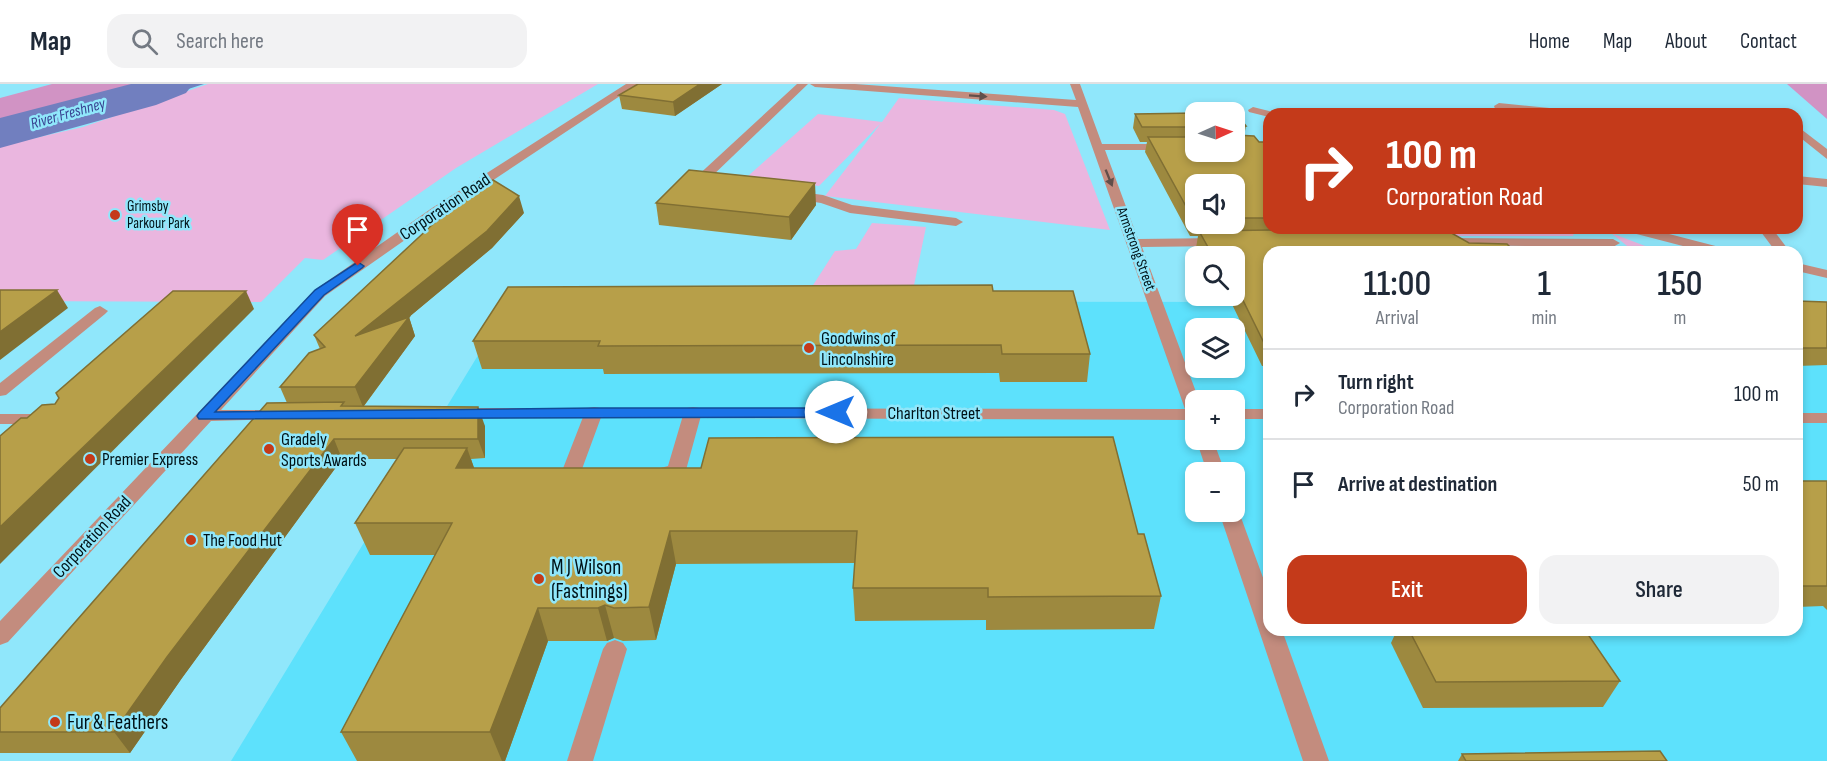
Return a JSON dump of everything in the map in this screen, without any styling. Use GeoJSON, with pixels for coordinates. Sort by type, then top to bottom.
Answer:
{"type":"FeatureCollection","features":[{"type":"Feature","properties":{"kind":"street","name":"Corporation Road"},"geometry":{"type":"LineString","coordinates":[[0,636],[320,293],[436,211],[633,84]]}},
{"type":"Feature","properties":{"kind":"street"},"geometry":{"type":"LineString","coordinates":[[721,185],[698,182],[803,84]]}},
{"type":"Feature","properties":{"kind":"street"},"geometry":{"type":"LineString","coordinates":[[815,84],[1081,104]]}},
{"type":"Feature","properties":{"kind":"street","name":"Armstrong Street"},"geometry":{"type":"LineString","coordinates":[[1075,84],[1096,147],[1134,243],[1186,390]]}},
{"type":"Feature","properties":{"kind":"street"},"geometry":{"type":"LineString","coordinates":[[1500,108],[1499,106],[1519,108]]}},
{"type":"Feature","properties":{"kind":"street"},"geometry":{"type":"LineString","coordinates":[[1253,110],[1263,112]]}},
{"type":"Feature","properties":{"kind":"street"},"geometry":{"type":"LineString","coordinates":[[1803,134],[1827,155]]}},
{"type":"Feature","properties":{"kind":"street"},"geometry":{"type":"LineString","coordinates":[[1096,147],[1185,147]]}},
{"type":"Feature","properties":{"kind":"street"},"geometry":{"type":"LineString","coordinates":[[1803,181],[1827,183]]}},
{"type":"Feature","properties":{"kind":"street"},"geometry":{"type":"LineString","coordinates":[[777,193],[823,199],[850,209],[956,222]]}},
{"type":"Feature","properties":{"kind":"street"},"geometry":{"type":"LineString","coordinates":[[1667,234],[1704,246]]}},
{"type":"Feature","properties":{"kind":"street"},"geometry":{"type":"LineString","coordinates":[[1134,243],[1237,242]]}},
{"type":"Feature","properties":{"kind":"street"},"geometry":{"type":"LineString","coordinates":[[1431,242],[1613,243]]}},
{"type":"Feature","properties":{"kind":"street"},"geometry":{"type":"LineString","coordinates":[[1803,268],[1827,274]]}},
{"type":"Feature","properties":{"kind":"street"},"geometry":{"type":"LineString","coordinates":[[0,391],[100,311]]}},
{"type":"Feature","properties":{"kind":"street"},"geometry":{"type":"LineString","coordinates":[[594,412],[572,471],[582,476],[605,476]]}},
{"type":"Feature","properties":{"kind":"street"},"geometry":{"type":"LineString","coordinates":[[640,475],[663,475],[676,470],[693,412]]}},
{"type":"Feature","properties":{"kind":"street","name":"Charlton Street"},"geometry":{"type":"LineString","coordinates":[[441,413],[1185,414]]}},
{"type":"Feature","properties":{"kind":"street"},"geometry":{"type":"LineString","coordinates":[[1245,414],[1263,414]]}},
{"type":"Feature","properties":{"kind":"street"},"geometry":{"type":"LineString","coordinates":[[204,416],[299,415]]}},
{"type":"Feature","properties":{"kind":"street"},"geometry":{"type":"LineString","coordinates":[[0,419],[60,418]]}},
{"type":"Feature","properties":{"kind":"street"},"geometry":{"type":"LineString","coordinates":[[1803,418],[1827,418]]}},
{"type":"Feature","properties":{"kind":"street"},"geometry":{"type":"LineString","coordinates":[[1233,522],[1263,608]]}},
{"type":"Feature","properties":{"kind":"street"},"geometry":{"type":"LineString","coordinates":[[1273,636],[1316,761]]}},
{"type":"Feature","properties":{"kind":"street"},"geometry":{"type":"LineString","coordinates":[[580,761],[615,649]]}},
{"type":"Feature","properties":{"kind":"shaded area"},"geometry":{"type":"Polygon","coordinates":[[[52,84],[170,84],[140,96],[0,133],[0,98],[52,84]]]}},
{"type":"Feature","properties":{"kind":"shaded area"},"geometry":{"type":"Polygon","coordinates":[[[171,84],[204,84],[63,129],[0,144],[0,133],[140,96],[171,84]]]}},
{"type":"Feature","properties":{"kind":"shaded area"},"geometry":{"type":"Polygon","coordinates":[[[208,84],[598,84],[456,168],[323,260],[305,258],[261,302],[0,301],[0,146],[83,127],[208,84]]]}},
{"type":"Feature","properties":{"kind":"shaded area"},"geometry":{"type":"Polygon","coordinates":[[[1787,84],[1827,84],[1827,119],[1787,84]]]}},
{"type":"Feature","properties":{"kind":"shaded area"},"geometry":{"type":"Polygon","coordinates":[[[899,98],[1054,110],[1065,114],[1110,230],[825,196],[881,123],[819,186],[748,176],[818,114],[882,122],[899,98]]]}},
{"type":"Feature","properties":{"kind":"shaded area"},"geometry":{"type":"Polygon","coordinates":[[[872,223],[926,227],[912,295],[808,293],[835,251],[856,249],[872,223]]]}},
{"type":"Feature","properties":{"kind":"shaded area"},"geometry":{"type":"Polygon","coordinates":[[[1430,234],[1574,234],[1573,236],[1432,236],[1430,234]]]}},
{"type":"Feature","properties":{"kind":"shaded area"},"geometry":{"type":"Polygon","coordinates":[[[1612,234],[1645,246],[1627,246],[1612,234]]]}},
{"type":"Feature","properties":{"kind":"shaded area"},"geometry":{"type":"Polygon","coordinates":[[[511,301],[1185,302],[1185,306],[1245,306],[1245,302],[1263,302],[1263,636],[1803,636],[1803,303],[1827,303],[1827,761],[231,761],[511,301]]]}},
{"type":"Feature","properties":{"kind":"building"},"geometry":{"type":"Polygon","coordinates":[[[638,84],[700,84],[673,102],[619,95],[638,84]]]}},
{"type":"Feature","properties":{"kind":"building"},"geometry":{"type":"Polygon","coordinates":[[[1185,113],[1185,127],[1142,127],[1135,114],[1185,113]]]}},
{"type":"Feature","properties":{"kind":"building"},"geometry":{"type":"Polygon","coordinates":[[[1245,136],[1254,136],[1259,142],[1263,142],[1263,218],[1245,218],[1245,174],[1185,174],[1185,204],[1148,137],[1185,137],[1185,162],[1245,162],[1245,136]]]}},
{"type":"Feature","properties":{"kind":"building"},"geometry":{"type":"Polygon","coordinates":[[[689,170],[815,183],[789,217],[656,203],[689,170]]]}},
{"type":"Feature","properties":{"kind":"building"},"geometry":{"type":"Polygon","coordinates":[[[493,180],[519,196],[487,231],[355,336],[409,317],[355,387],[280,387],[309,353],[325,347],[314,335],[433,224],[493,180]]]}},
{"type":"Feature","properties":{"kind":"building"},"geometry":{"type":"Polygon","coordinates":[[[1245,230],[1263,230],[1263,234],[1453,234],[1469,243],[1507,244],[1509,246],[1263,246],[1263,341],[1245,304],[1245,246],[1207,246],[1201,234],[1245,234],[1245,230]]]}},
{"type":"Feature","properties":{"kind":"building"},"geometry":{"type":"Polygon","coordinates":[[[992,285],[993,291],[1073,291],[1090,354],[1002,354],[1001,345],[598,346],[600,341],[473,341],[508,287],[992,285]]]}},
{"type":"Feature","properties":{"kind":"building"},"geometry":{"type":"Polygon","coordinates":[[[0,290],[57,290],[0,332],[0,290]]]}},
{"type":"Feature","properties":{"kind":"building"},"geometry":{"type":"Polygon","coordinates":[[[173,291],[246,291],[0,527],[0,436],[21,418],[27,418],[42,405],[55,404],[59,398],[56,393],[173,291]]]}},
{"type":"Feature","properties":{"kind":"building"},"geometry":{"type":"Polygon","coordinates":[[[1803,301],[1827,302],[1827,348],[1803,348],[1803,301]]]}},
{"type":"Feature","properties":{"kind":"building"},"geometry":{"type":"Polygon","coordinates":[[[344,402],[341,406],[478,407],[478,439],[334,439],[167,657],[114,732],[0,732],[0,708],[267,403],[344,402]]]}},
{"type":"Feature","properties":{"kind":"building"},"geometry":{"type":"Polygon","coordinates":[[[1113,437],[1138,534],[1144,534],[1161,596],[988,597],[988,588],[853,588],[857,531],[670,531],[649,607],[614,608],[605,605],[598,608],[538,608],[490,732],[341,732],[452,523],[355,523],[404,448],[467,448],[456,468],[701,468],[709,438],[1113,437]]]}},
{"type":"Feature","properties":{"kind":"building"},"geometry":{"type":"Polygon","coordinates":[[[1803,481],[1827,481],[1827,586],[1803,586],[1803,481]]]}},
{"type":"Feature","properties":{"kind":"building"},"geometry":{"type":"Polygon","coordinates":[[[1412,636],[1589,636],[1620,681],[1436,682],[1412,636]]]}},
{"type":"Feature","properties":{"kind":"building"},"geometry":{"type":"Polygon","coordinates":[[[1660,751],[1667,761],[1466,761],[1462,754],[1660,751]]]}},
{"type":"Feature","properties":{"kind":"waterway","name":"River Freshney"},"geometry":{"type":"LineString","coordinates":[[0,133],[140,96],[171,84]]}},
{"type":"Feature","properties":{"kind":"place","name":"Grimsby Parkour Park"},"geometry":{"type":"Point","coordinates":[115,215]}},
{"type":"Feature","properties":{"kind":"place","name":"Goodwins of Lincolnshire"},"geometry":{"type":"Point","coordinates":[809,348]}},
{"type":"Feature","properties":{"kind":"place","name":"Gradely Sports Awards"},"geometry":{"type":"Point","coordinates":[269,449]}},
{"type":"Feature","properties":{"kind":"place","name":"Premier Express"},"geometry":{"type":"Point","coordinates":[90,459]}},
{"type":"Feature","properties":{"kind":"place","name":"The Food Hut"},"geometry":{"type":"Point","coordinates":[191,540]}},
{"type":"Feature","properties":{"kind":"place","name":"M J Wilson (Fastnings)"},"geometry":{"type":"Point","coordinates":[539,579]}},
{"type":"Feature","properties":{"kind":"place","name":"Fur & Feathers"},"geometry":{"type":"Point","coordinates":[55,722]}},
{"type":"Feature","properties":{"kind":"route"},"geometry":{"type":"LineString","coordinates":[[358,266],[320,293],[204,416],[836,412]]}}]}
